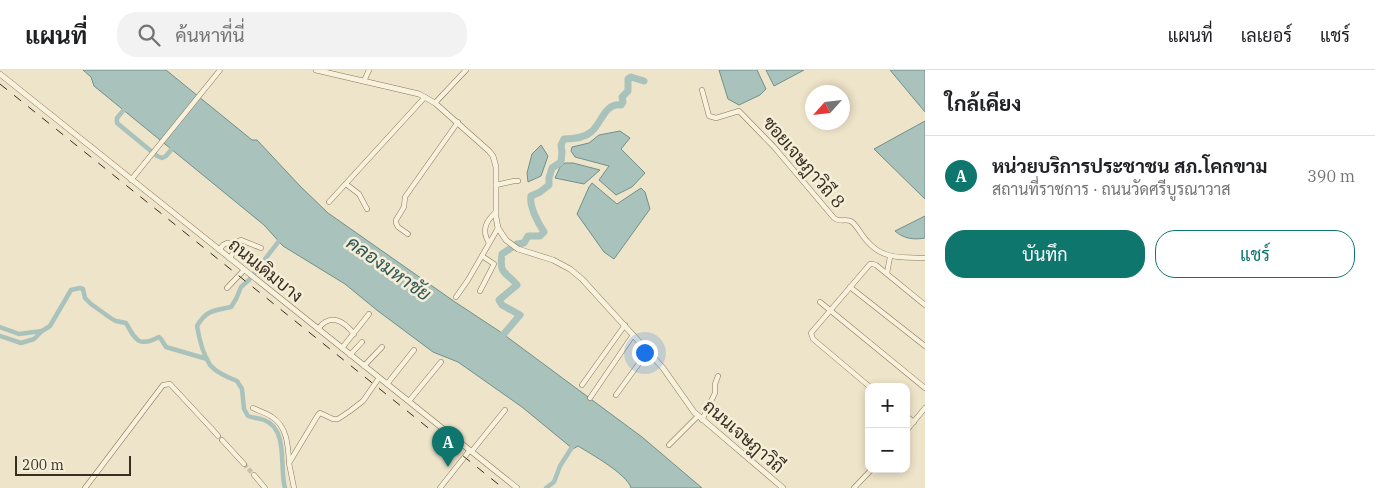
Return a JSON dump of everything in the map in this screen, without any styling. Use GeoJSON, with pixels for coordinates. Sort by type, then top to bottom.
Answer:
{"type":"FeatureCollection","features":[{"type":"Feature","properties":{"kind":"street","name":"ถนนเจษฎาวิถี"},"geometry":{"type":"LineString","coordinates":[[316,70],[419,94],[435,103],[458,122],[493,156],[496,167],[496,212],[498,228],[502,236],[516,248],[553,260],[570,269],[648,351],[698,416],[780,487]]}},
{"type":"Feature","properties":{"kind":"street"},"geometry":{"type":"LineString","coordinates":[[364,81],[369,70]]}},
{"type":"Feature","properties":{"kind":"street"},"geometry":{"type":"LineString","coordinates":[[435,103],[466,70]]}},
{"type":"Feature","properties":{"kind":"street"},"geometry":{"type":"LineString","coordinates":[[131,180],[219,71]]}},
{"type":"Feature","properties":{"kind":"street","name":"ถนนเดิมบาง"},"geometry":{"type":"LineString","coordinates":[[0,74],[517,488]]}},
{"type":"Feature","properties":{"kind":"street","name":"ซอยเจษฎาวิถี 8"},"geometry":{"type":"LineString","coordinates":[[702,90],[709,116],[716,118],[739,111],[774,148],[837,221],[850,221],[854,223],[875,250],[890,257]]}},
{"type":"Feature","properties":{"kind":"street"},"geometry":{"type":"LineString","coordinates":[[329,202],[425,97]]}},
{"type":"Feature","properties":{"kind":"street"},"geometry":{"type":"LineString","coordinates":[[408,234],[398,227],[396,223],[404,207],[405,198],[458,122]]}},
{"type":"Feature","properties":{"kind":"street"},"geometry":{"type":"LineString","coordinates":[[496,185],[518,181]]}},
{"type":"Feature","properties":{"kind":"street"},"geometry":{"type":"LineString","coordinates":[[346,184],[359,194],[367,209]]}},
{"type":"Feature","properties":{"kind":"street"},"geometry":{"type":"LineString","coordinates":[[489,243],[484,232],[485,226],[490,217],[496,212]]}},
{"type":"Feature","properties":{"kind":"street"},"geometry":{"type":"LineString","coordinates":[[456,297],[498,228]]}},
{"type":"Feature","properties":{"kind":"street"},"geometry":{"type":"LineString","coordinates":[[219,250],[227,243],[231,244],[241,240],[261,248]]}},
{"type":"Feature","properties":{"kind":"street"},"geometry":{"type":"LineString","coordinates":[[229,258],[233,255],[234,251],[231,244]]}},
{"type":"Feature","properties":{"kind":"street"},"geometry":{"type":"LineString","coordinates":[[480,291],[494,264],[482,256]]}},
{"type":"Feature","properties":{"kind":"street"},"geometry":{"type":"LineString","coordinates":[[886,273],[890,257],[925,258]]}},
{"type":"Feature","properties":{"kind":"street"},"geometry":{"type":"LineString","coordinates":[[865,383],[827,352],[811,336],[811,333],[870,264],[876,265],[925,305]]}},
{"type":"Feature","properties":{"kind":"street"},"geometry":{"type":"LineString","coordinates":[[227,288],[246,272]]}},
{"type":"Feature","properties":{"kind":"street"},"geometry":{"type":"LineString","coordinates":[[850,287],[925,346]]}},
{"type":"Feature","properties":{"kind":"street"},"geometry":{"type":"LineString","coordinates":[[820,302],[925,388]]}},
{"type":"Feature","properties":{"kind":"street"},"geometry":{"type":"LineString","coordinates":[[342,348],[369,314]]}},
{"type":"Feature","properties":{"kind":"street"},"geometry":{"type":"LineString","coordinates":[[318,329],[329,319],[341,321],[354,334]]}},
{"type":"Feature","properties":{"kind":"street"},"geometry":{"type":"LineString","coordinates":[[582,385],[625,325]]}},
{"type":"Feature","properties":{"kind":"street"},"geometry":{"type":"LineString","coordinates":[[590,398],[633,335]]}},
{"type":"Feature","properties":{"kind":"street"},"geometry":{"type":"LineString","coordinates":[[350,355],[362,342]]}},
{"type":"Feature","properties":{"kind":"street"},"geometry":{"type":"LineString","coordinates":[[364,366],[382,347]]}},
{"type":"Feature","properties":{"kind":"street"},"geometry":{"type":"LineString","coordinates":[[387,384],[414,350]]}},
{"type":"Feature","properties":{"kind":"street"},"geometry":{"type":"LineString","coordinates":[[616,395],[648,351]]}},
{"type":"Feature","properties":{"kind":"street"},"geometry":{"type":"LineString","coordinates":[[409,401],[442,362]]}},
{"type":"Feature","properties":{"kind":"street"},"geometry":{"type":"LineString","coordinates":[[702,420],[715,393],[715,384],[718,376]]}},
{"type":"Feature","properties":{"kind":"street"},"geometry":{"type":"LineString","coordinates":[[289,463],[320,413],[333,419],[338,419],[363,401],[380,378]]}},
{"type":"Feature","properties":{"kind":"street"},"geometry":{"type":"LineString","coordinates":[[85,488],[163,385],[170,384],[244,464]]}},
{"type":"Feature","properties":{"kind":"street"},"geometry":{"type":"LineString","coordinates":[[253,408],[273,417],[284,430],[294,488]]}},
{"type":"Feature","properties":{"kind":"street"},"geometry":{"type":"LineString","coordinates":[[440,488],[504,410]]}},
{"type":"Feature","properties":{"kind":"street"},"geometry":{"type":"LineString","coordinates":[[909,428],[924,412]]}},
{"type":"Feature","properties":{"kind":"street"},"geometry":{"type":"LineString","coordinates":[[669,445],[698,416]]}},
{"type":"Feature","properties":{"kind":"street"},"geometry":{"type":"LineString","coordinates":[[910,419],[914,422]]}},
{"type":"Feature","properties":{"kind":"street"},"geometry":{"type":"LineString","coordinates":[[854,488],[868,473]]}},
{"type":"Feature","properties":{"kind":"street"},"geometry":{"type":"LineString","coordinates":[[254,475],[265,488]]}},
{"type":"Feature","properties":{"kind":"water","name":"คลองมหาชัย"},"geometry":{"type":"Polygon","coordinates":[[[83,70],[166,70],[252,140],[257,140],[328,213],[499,331],[642,437],[702,488],[631,488],[623,477],[608,465],[578,446],[573,449],[522,407],[458,362],[433,352],[345,284],[283,246],[264,225],[94,86],[91,77],[83,70]]]}},
{"type":"Feature","properties":{"kind":"water"},"geometry":{"type":"Polygon","coordinates":[[[719,70],[757,70],[766,89],[760,95],[739,105],[728,99],[719,70]]]}},
{"type":"Feature","properties":{"kind":"water"},"geometry":{"type":"Polygon","coordinates":[[[766,70],[804,70],[774,86],[766,70]]]}},
{"type":"Feature","properties":{"kind":"water"},"geometry":{"type":"Polygon","coordinates":[[[890,70],[925,70],[925,112],[890,70]]]}},
{"type":"Feature","properties":{"kind":"water"},"geometry":{"type":"Polygon","coordinates":[[[925,121],[925,199],[874,149],[925,121]]]}},
{"type":"Feature","properties":{"kind":"water"},"geometry":{"type":"Polygon","coordinates":[[[620,131],[630,138],[621,149],[645,173],[632,187],[616,195],[599,180],[609,166],[575,157],[571,151],[572,147],[589,143],[599,135],[620,131]]]}},
{"type":"Feature","properties":{"kind":"water"},"geometry":{"type":"Polygon","coordinates":[[[541,145],[548,156],[541,176],[528,182],[527,173],[532,154],[541,145]]]}},
{"type":"Feature","properties":{"kind":"water"},"geometry":{"type":"Polygon","coordinates":[[[565,163],[573,163],[600,170],[584,184],[555,178],[560,167],[565,163]]]}},
{"type":"Feature","properties":{"kind":"water"},"geometry":{"type":"Polygon","coordinates":[[[592,183],[617,204],[641,188],[645,192],[650,209],[614,259],[604,252],[577,214],[592,183]]]}},
{"type":"Feature","properties":{"kind":"water"},"geometry":{"type":"Polygon","coordinates":[[[925,216],[925,238],[909,238],[895,231],[925,216]]]}},
{"type":"Feature","properties":{"kind":"waterway"},"geometry":{"type":"LineString","coordinates":[[498,341],[520,315],[502,305],[499,300],[517,285],[504,273],[501,261],[502,254],[517,244],[524,243],[528,236],[540,236],[544,232],[533,209],[531,196],[549,185],[552,168],[561,162],[561,145],[564,139],[585,136],[595,128],[607,110],[615,105],[621,105],[623,102],[622,97],[628,91],[628,79],[631,77],[644,81]]}},
{"type":"Feature","properties":{"kind":"waterway"},"geometry":{"type":"LineString","coordinates":[[127,106],[117,118],[117,123],[157,156],[162,158],[166,156],[175,145]]}},
{"type":"Feature","properties":{"kind":"waterway"},"geometry":{"type":"LineString","coordinates":[[282,237],[249,280],[241,287],[231,307],[216,310],[204,316],[197,326],[205,356],[210,365],[237,381],[242,389],[244,409],[248,416],[264,420],[272,425],[277,432],[282,450],[285,488]]}},
{"type":"Feature","properties":{"kind":"waterway"},"geometry":{"type":"LineString","coordinates":[[0,336],[21,343],[34,339],[50,326],[71,290],[80,288],[83,289],[85,298],[91,304],[112,319],[126,323],[138,340],[146,342],[159,337],[166,347],[207,359]]}},
{"type":"Feature","properties":{"kind":"waterway"},"geometry":{"type":"LineString","coordinates":[[0,327],[19,334],[42,331]]}},
{"type":"Feature","properties":{"kind":"waterway"},"geometry":{"type":"LineString","coordinates":[[546,488],[554,482],[560,466],[574,444]]}},
{"type":"Feature","properties":{"kind":"tunnel"},"geometry":{"type":"LineString","coordinates":[[244,464],[254,475]]}},
{"type":"Feature","properties":{"kind":"railway"},"geometry":{"type":"LineString","coordinates":[[0,84],[503,488]]}},
{"type":"Feature","properties":{"kind":"place","name":"หน่วยบริการประชาชน สภ.โคกขาม"},"geometry":{"type":"Point","coordinates":[448,467]}}]}
